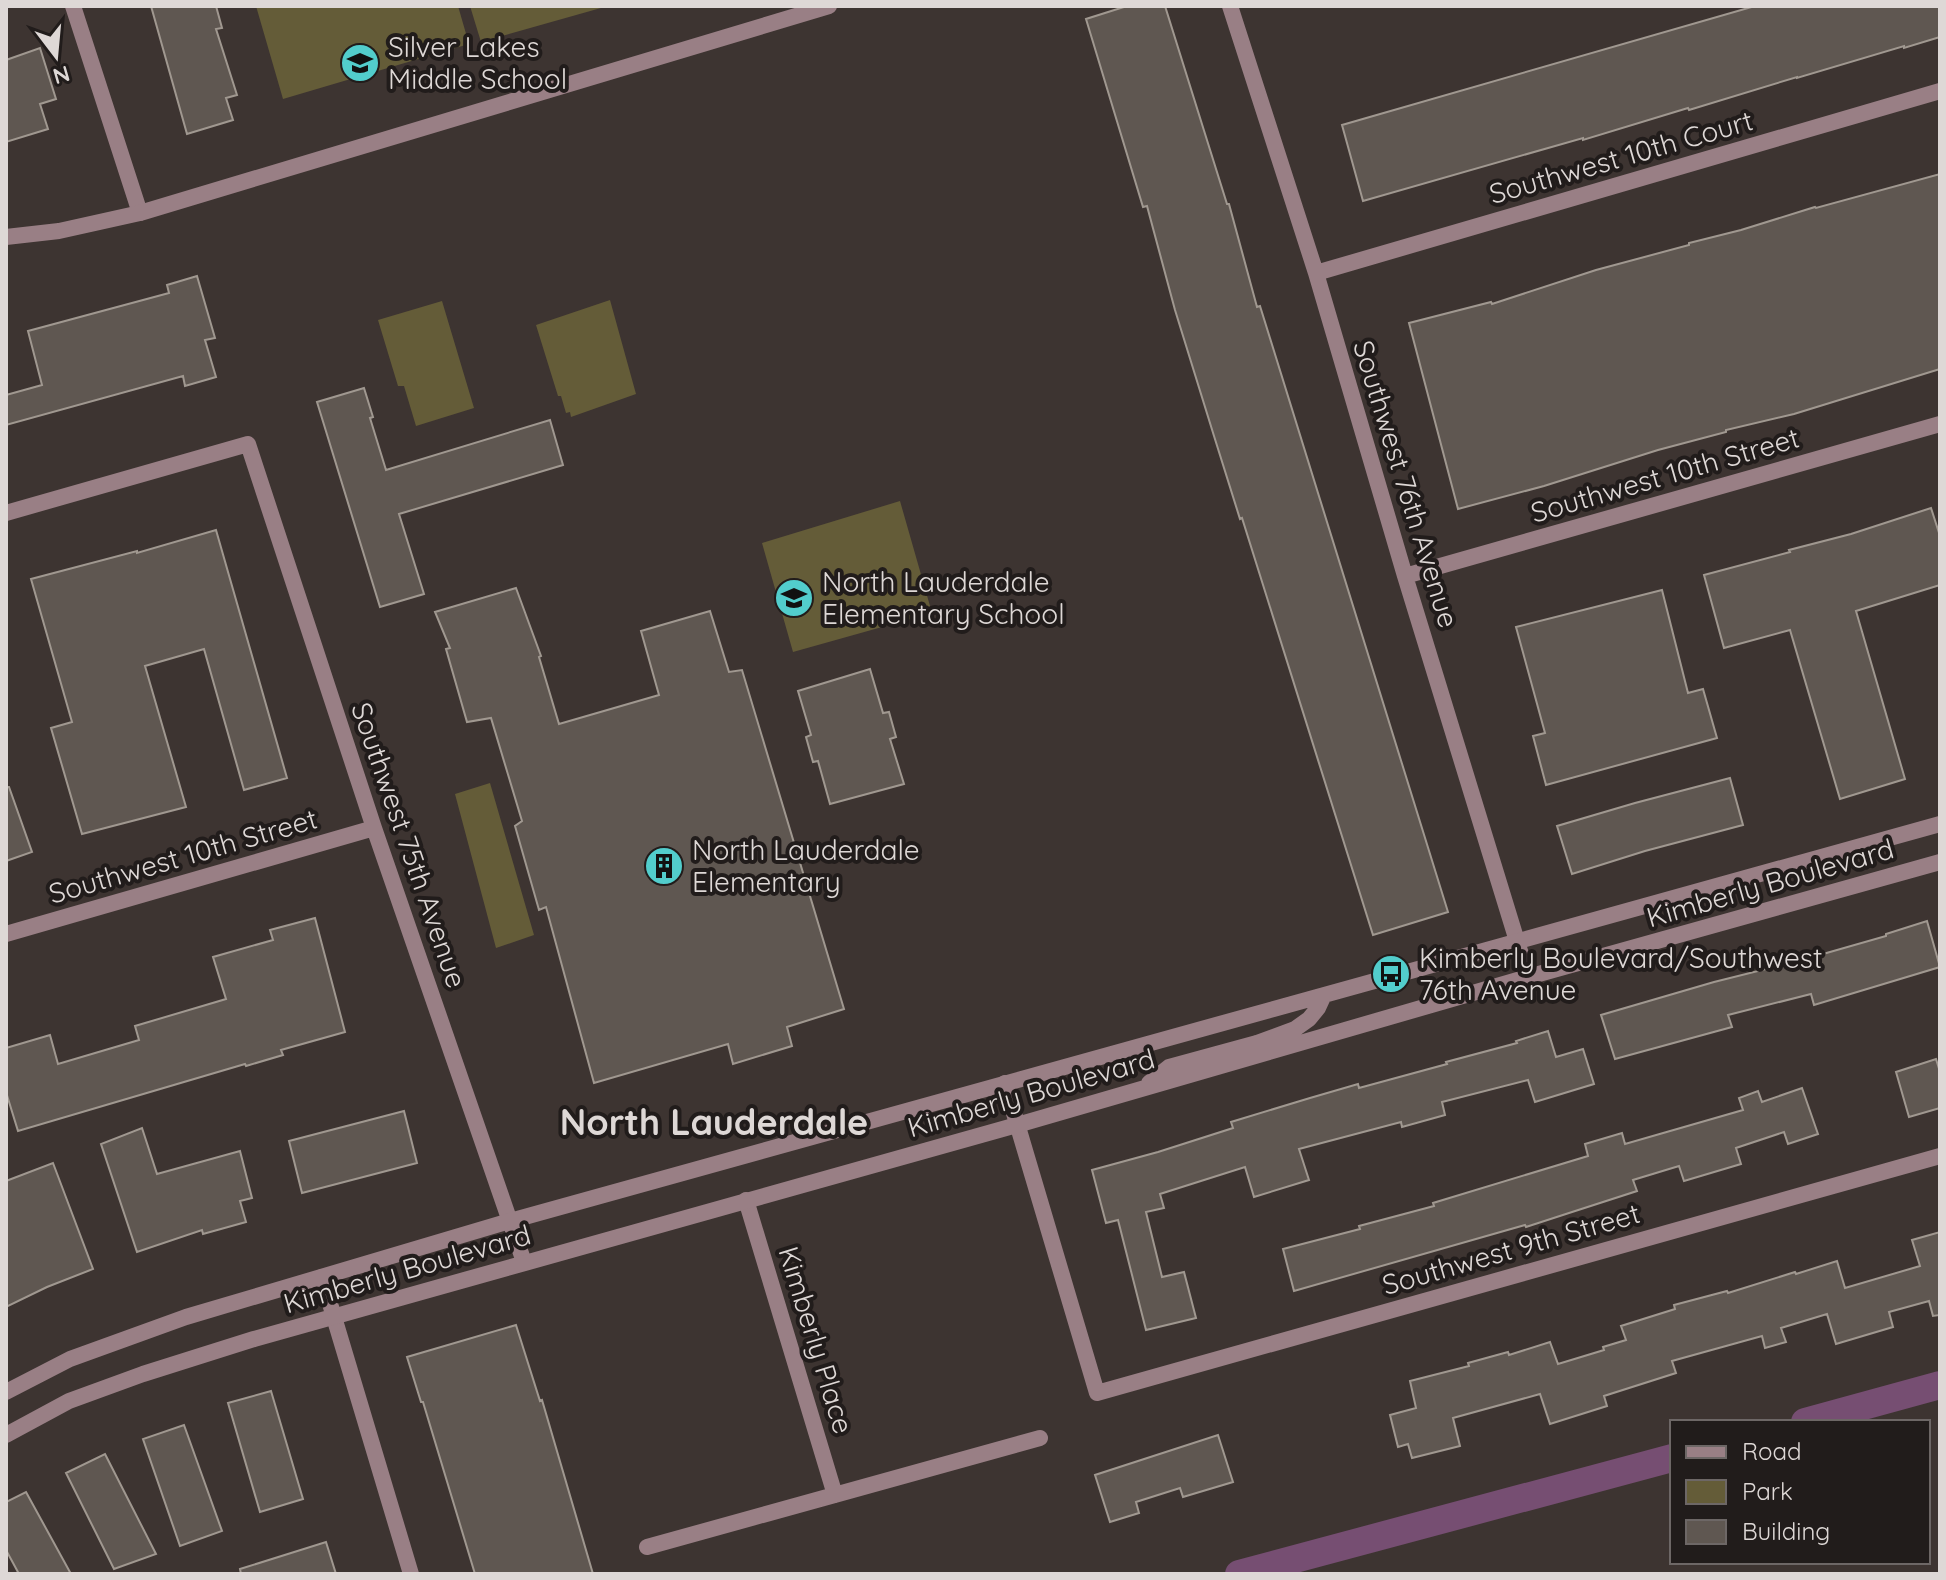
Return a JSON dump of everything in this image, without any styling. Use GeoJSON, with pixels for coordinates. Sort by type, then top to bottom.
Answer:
{"type":"FeatureCollection","features":[{"type":"Feature","properties":{"kind":"street"},"geometry":{"type":"LineString","coordinates":[[73,6],[140,213]]}},
{"type":"Feature","properties":{"kind":"street"},"geometry":{"type":"LineString","coordinates":[[6,237],[59,231],[140,213],[829,6]]}},
{"type":"Feature","properties":{"kind":"street","name":"Southwest 76th Avenue"},"geometry":{"type":"LineString","coordinates":[[1230,6],[1316,273],[1528,977]]}},
{"type":"Feature","properties":{"kind":"street","name":"Southwest 10th Court"},"geometry":{"type":"LineString","coordinates":[[1316,273],[1940,91]]}},
{"type":"Feature","properties":{"kind":"street","name":"Southwest 10th Street"},"geometry":{"type":"LineString","coordinates":[[1405,576],[1940,424]]}},
{"type":"Feature","properties":{"kind":"street","name":"Southwest 75th Avenue"},"geometry":{"type":"LineString","coordinates":[[6,513],[248,444],[374,828],[524,1262]]}},
{"type":"Feature","properties":{"kind":"street","name":"Kimberly Boulevard"},"geometry":{"type":"LineString","coordinates":[[6,1392],[70,1359],[186,1317],[510,1221],[1940,824]]}},
{"type":"Feature","properties":{"kind":"street","name":"Southwest 10th Street"},"geometry":{"type":"LineString","coordinates":[[6,934],[374,828]]}},
{"type":"Feature","properties":{"kind":"street","name":"Kimberly Boulevard"},"geometry":{"type":"LineString","coordinates":[[6,1435],[69,1401],[143,1374],[335,1316],[1940,862]]}},
{"type":"Feature","properties":{"kind":"street"},"geometry":{"type":"LineString","coordinates":[[1142,1089],[1169,1067],[1257,1043],[1295,1029],[1309,1019],[1324,995]]}},
{"type":"Feature","properties":{"kind":"street"},"geometry":{"type":"LineString","coordinates":[[1005,1083],[1017,1125]]}},
{"type":"Feature","properties":{"kind":"street","name":"Southwest 9th Street"},"geometry":{"type":"LineString","coordinates":[[1017,1125],[1097,1393],[1940,1156]]}},
{"type":"Feature","properties":{"kind":"street","name":"Kimberly Place"},"geometry":{"type":"LineString","coordinates":[[746,1200],[835,1495]]}},
{"type":"Feature","properties":{"kind":"street"},"geometry":{"type":"LineString","coordinates":[[322,1277],[411,1574]]}},
{"type":"Feature","properties":{"kind":"street"},"geometry":{"type":"LineString","coordinates":[[647,1547],[1040,1438]]}},
{"type":"Feature","properties":{"kind":"green space"},"geometry":{"type":"Polygon","coordinates":[[[256,6],[458,6],[469,44],[283,99],[256,6]]]}},
{"type":"Feature","properties":{"kind":"green space"},"geometry":{"type":"Polygon","coordinates":[[[470,6],[608,6],[481,42],[470,6]]]}},
{"type":"Feature","properties":{"kind":"green space"},"geometry":{"type":"Polygon","coordinates":[[[610,300],[636,394],[571,417],[570,412],[566,413],[561,396],[558,396],[536,325],[610,300]]]}},
{"type":"Feature","properties":{"kind":"green space"},"geometry":{"type":"Polygon","coordinates":[[[442,301],[474,408],[416,426],[404,386],[398,386],[378,320],[442,301]]]}},
{"type":"Feature","properties":{"kind":"green space"},"geometry":{"type":"Polygon","coordinates":[[[900,501],[932,613],[793,652],[762,543],[900,501]]]}},
{"type":"Feature","properties":{"kind":"green space"},"geometry":{"type":"Polygon","coordinates":[[[490,783],[534,935],[496,948],[455,794],[490,783]]]}},
{"type":"Feature","properties":{"kind":"building"},"geometry":{"type":"Polygon","coordinates":[[[151,6],[216,6],[222,28],[216,29],[237,95],[226,98],[233,120],[187,134],[151,6]]]}},
{"type":"Feature","properties":{"kind":"building"},"geometry":{"type":"Polygon","coordinates":[[[1127,6],[1165,6],[1448,912],[1373,935],[1240,519],[1175,310],[1147,206],[1143,207],[1086,19],[1127,6]]]}},
{"type":"Feature","properties":{"kind":"building"},"geometry":{"type":"Polygon","coordinates":[[[1755,6],[1940,6],[1940,37],[1363,201],[1342,125],[1755,6]]]}},
{"type":"Feature","properties":{"kind":"building"},"geometry":{"type":"Polygon","coordinates":[[[40,48],[56,99],[40,104],[48,129],[6,142],[6,60],[40,48]]]}},
{"type":"Feature","properties":{"kind":"building"},"geometry":{"type":"Polygon","coordinates":[[[1940,174],[1940,369],[1794,414],[1726,430],[1458,509],[1409,323],[1492,304],[1689,243],[1940,174]]]}},
{"type":"Feature","properties":{"kind":"building"},"geometry":{"type":"Polygon","coordinates":[[[197,276],[215,338],[205,340],[216,377],[185,386],[183,376],[6,425],[6,395],[42,385],[28,331],[169,293],[167,285],[197,276]]]}},
{"type":"Feature","properties":{"kind":"building"},"geometry":{"type":"Polygon","coordinates":[[[364,388],[386,470],[550,420],[563,465],[399,514],[424,594],[380,607],[317,402],[364,388]]]}},
{"type":"Feature","properties":{"kind":"building"},"geometry":{"type":"Polygon","coordinates":[[[1931,508],[1940,536],[1940,585],[1856,611],[1905,779],[1840,799],[1790,630],[1724,648],[1704,575],[1931,508]]]}},
{"type":"Feature","properties":{"kind":"building"},"geometry":{"type":"Polygon","coordinates":[[[216,530],[287,778],[244,790],[204,649],[145,666],[186,807],[82,834],[51,728],[72,722],[31,579],[216,530]]]}},
{"type":"Feature","properties":{"kind":"building","name":"North Lauderdale Elementary"},"geometry":{"type":"Polygon","coordinates":[[[516,588],[541,656],[559,724],[659,695],[641,631],[710,611],[729,672],[742,670],[844,1009],[787,1027],[792,1046],[733,1064],[728,1044],[594,1083],[546,907],[539,910],[515,826],[522,821],[491,718],[467,722],[446,649],[450,648],[435,612],[516,588]]]}},
{"type":"Feature","properties":{"kind":"building"},"geometry":{"type":"Polygon","coordinates":[[[1662,590],[1688,693],[1703,689],[1717,738],[1546,785],[1533,736],[1545,733],[1516,627],[1662,590]]]}},
{"type":"Feature","properties":{"kind":"building","name":"North Lauderdale Elementary"},"geometry":{"type":"Polygon","coordinates":[[[870,669],[883,713],[889,712],[896,737],[890,739],[904,784],[830,804],[818,761],[813,762],[806,737],[811,735],[798,691],[870,669]]]}},
{"type":"Feature","properties":{"kind":"building"},"geometry":{"type":"Polygon","coordinates":[[[1730,778],[1743,825],[1572,874],[1557,826],[1730,778]]]}},
{"type":"Feature","properties":{"kind":"building"},"geometry":{"type":"Polygon","coordinates":[[[6,787],[9,787],[32,852],[6,861],[6,787]]]}},
{"type":"Feature","properties":{"kind":"building"},"geometry":{"type":"Polygon","coordinates":[[[315,918],[345,1032],[281,1050],[283,1055],[18,1131],[6,1092],[6,1048],[50,1035],[58,1064],[139,1040],[135,1026],[226,999],[213,957],[273,940],[270,930],[315,918]]]}},
{"type":"Feature","properties":{"kind":"building"},"geometry":{"type":"Polygon","coordinates":[[[1927,921],[1940,967],[1814,1005],[1811,994],[1728,1015],[1732,1027],[1615,1059],[1601,1015],[1886,936],[1927,921]]]}},
{"type":"Feature","properties":{"kind":"building"},"geometry":{"type":"Polygon","coordinates":[[[1548,1031],[1556,1057],[1583,1049],[1594,1084],[1535,1102],[1528,1080],[1442,1102],[1445,1115],[1402,1127],[1401,1122],[1299,1149],[1309,1180],[1254,1197],[1245,1167],[1160,1194],[1164,1208],[1146,1212],[1162,1277],[1184,1272],[1196,1318],[1146,1330],[1118,1220],[1106,1223],[1092,1170],[1233,1128],[1231,1122],[1358,1084],[1359,1088],[1447,1064],[1548,1031]]]}},
{"type":"Feature","properties":{"kind":"building"},"geometry":{"type":"Polygon","coordinates":[[[1936,1059],[1940,1072],[1940,1108],[1909,1117],[1896,1072],[1936,1059]]]}},
{"type":"Feature","properties":{"kind":"building"},"geometry":{"type":"Polygon","coordinates":[[[1802,1088],[1818,1134],[1788,1144],[1784,1132],[1736,1148],[1741,1164],[1684,1181],[1679,1166],[1633,1180],[1637,1191],[1526,1227],[1294,1291],[1283,1249],[1360,1229],[1359,1226],[1434,1206],[1433,1203],[1588,1156],[1585,1144],[1622,1133],[1625,1144],[1743,1110],[1739,1098],[1758,1091],[1762,1102],[1802,1088]]]}},
{"type":"Feature","properties":{"kind":"building"},"geometry":{"type":"Polygon","coordinates":[[[404,1111],[417,1163],[302,1193],[289,1141],[404,1111]]]}},
{"type":"Feature","properties":{"kind":"building"},"geometry":{"type":"Polygon","coordinates":[[[142,1128],[157,1174],[240,1151],[252,1198],[240,1201],[246,1222],[203,1234],[202,1230],[137,1252],[101,1144],[142,1128]]]}},
{"type":"Feature","properties":{"kind":"building"},"geometry":{"type":"Polygon","coordinates":[[[53,1163],[93,1269],[6,1307],[6,1181],[53,1163]]]}},
{"type":"Feature","properties":{"kind":"building"},"geometry":{"type":"Polygon","coordinates":[[[1940,1232],[1940,1315],[1933,1316],[1929,1301],[1889,1312],[1893,1327],[1836,1344],[1827,1314],[1781,1328],[1786,1342],[1765,1348],[1762,1336],[1672,1361],[1676,1373],[1604,1396],[1607,1406],[1550,1424],[1540,1394],[1453,1418],[1460,1446],[1412,1458],[1408,1444],[1398,1447],[1390,1415],[1416,1408],[1410,1381],[1550,1342],[1558,1364],[1626,1340],[1621,1326],[1675,1309],[1674,1305],[1728,1293],[1837,1261],[1845,1288],[1920,1266],[1912,1240],[1940,1232]]]}},
{"type":"Feature","properties":{"kind":"building"},"geometry":{"type":"Polygon","coordinates":[[[516,1325],[542,1400],[593,1574],[475,1574],[407,1357],[516,1325]]]}},
{"type":"Feature","properties":{"kind":"building"},"geometry":{"type":"Polygon","coordinates":[[[271,1391],[303,1499],[260,1512],[228,1403],[271,1391]]]}},
{"type":"Feature","properties":{"kind":"building"},"geometry":{"type":"Polygon","coordinates":[[[184,1425],[222,1531],[180,1546],[143,1439],[184,1425]]]}},
{"type":"Feature","properties":{"kind":"building"},"geometry":{"type":"Polygon","coordinates":[[[1218,1435],[1233,1482],[1183,1497],[1180,1488],[1136,1502],[1139,1513],[1110,1522],[1095,1475],[1218,1435]]]}},
{"type":"Feature","properties":{"kind":"building"},"geometry":{"type":"Polygon","coordinates":[[[105,1454],[156,1554],[114,1569],[66,1473],[105,1454]]]}},
{"type":"Feature","properties":{"kind":"building"},"geometry":{"type":"Polygon","coordinates":[[[26,1492],[71,1574],[19,1574],[6,1550],[6,1502],[26,1492]]]}},
{"type":"Feature","properties":{"kind":"building"},"geometry":{"type":"Polygon","coordinates":[[[326,1542],[336,1574],[241,1574],[240,1569],[326,1542]]]}},
{"type":"Feature","properties":{"kind":"waterway"},"geometry":{"type":"LineString","coordinates":[[1812,1420],[1940,1385]]}},
{"type":"Feature","properties":{"kind":"waterway"},"geometry":{"type":"LineString","coordinates":[[1239,1574],[1670,1459]]}},
{"type":"Feature","properties":{"kind":"place","name":"Silver Lakes Middle School"},"geometry":{"type":"Point","coordinates":[360,63]}},
{"type":"Feature","properties":{"kind":"place","name":"North Lauderdale Elementary School"},"geometry":{"type":"Point","coordinates":[794,598]}},
{"type":"Feature","properties":{"kind":"place","name":"North Lauderdale Elementary"},"geometry":{"type":"Point","coordinates":[664,866]}},
{"type":"Feature","properties":{"kind":"place","name":"Kimberly Boulevard/Southwest 76th Avenue"},"geometry":{"type":"Point","coordinates":[1391,974]}},
{"type":"Feature","properties":{"kind":"district","name":"North Lauderdale"},"geometry":{"type":"Point","coordinates":[714,1122]}}]}
